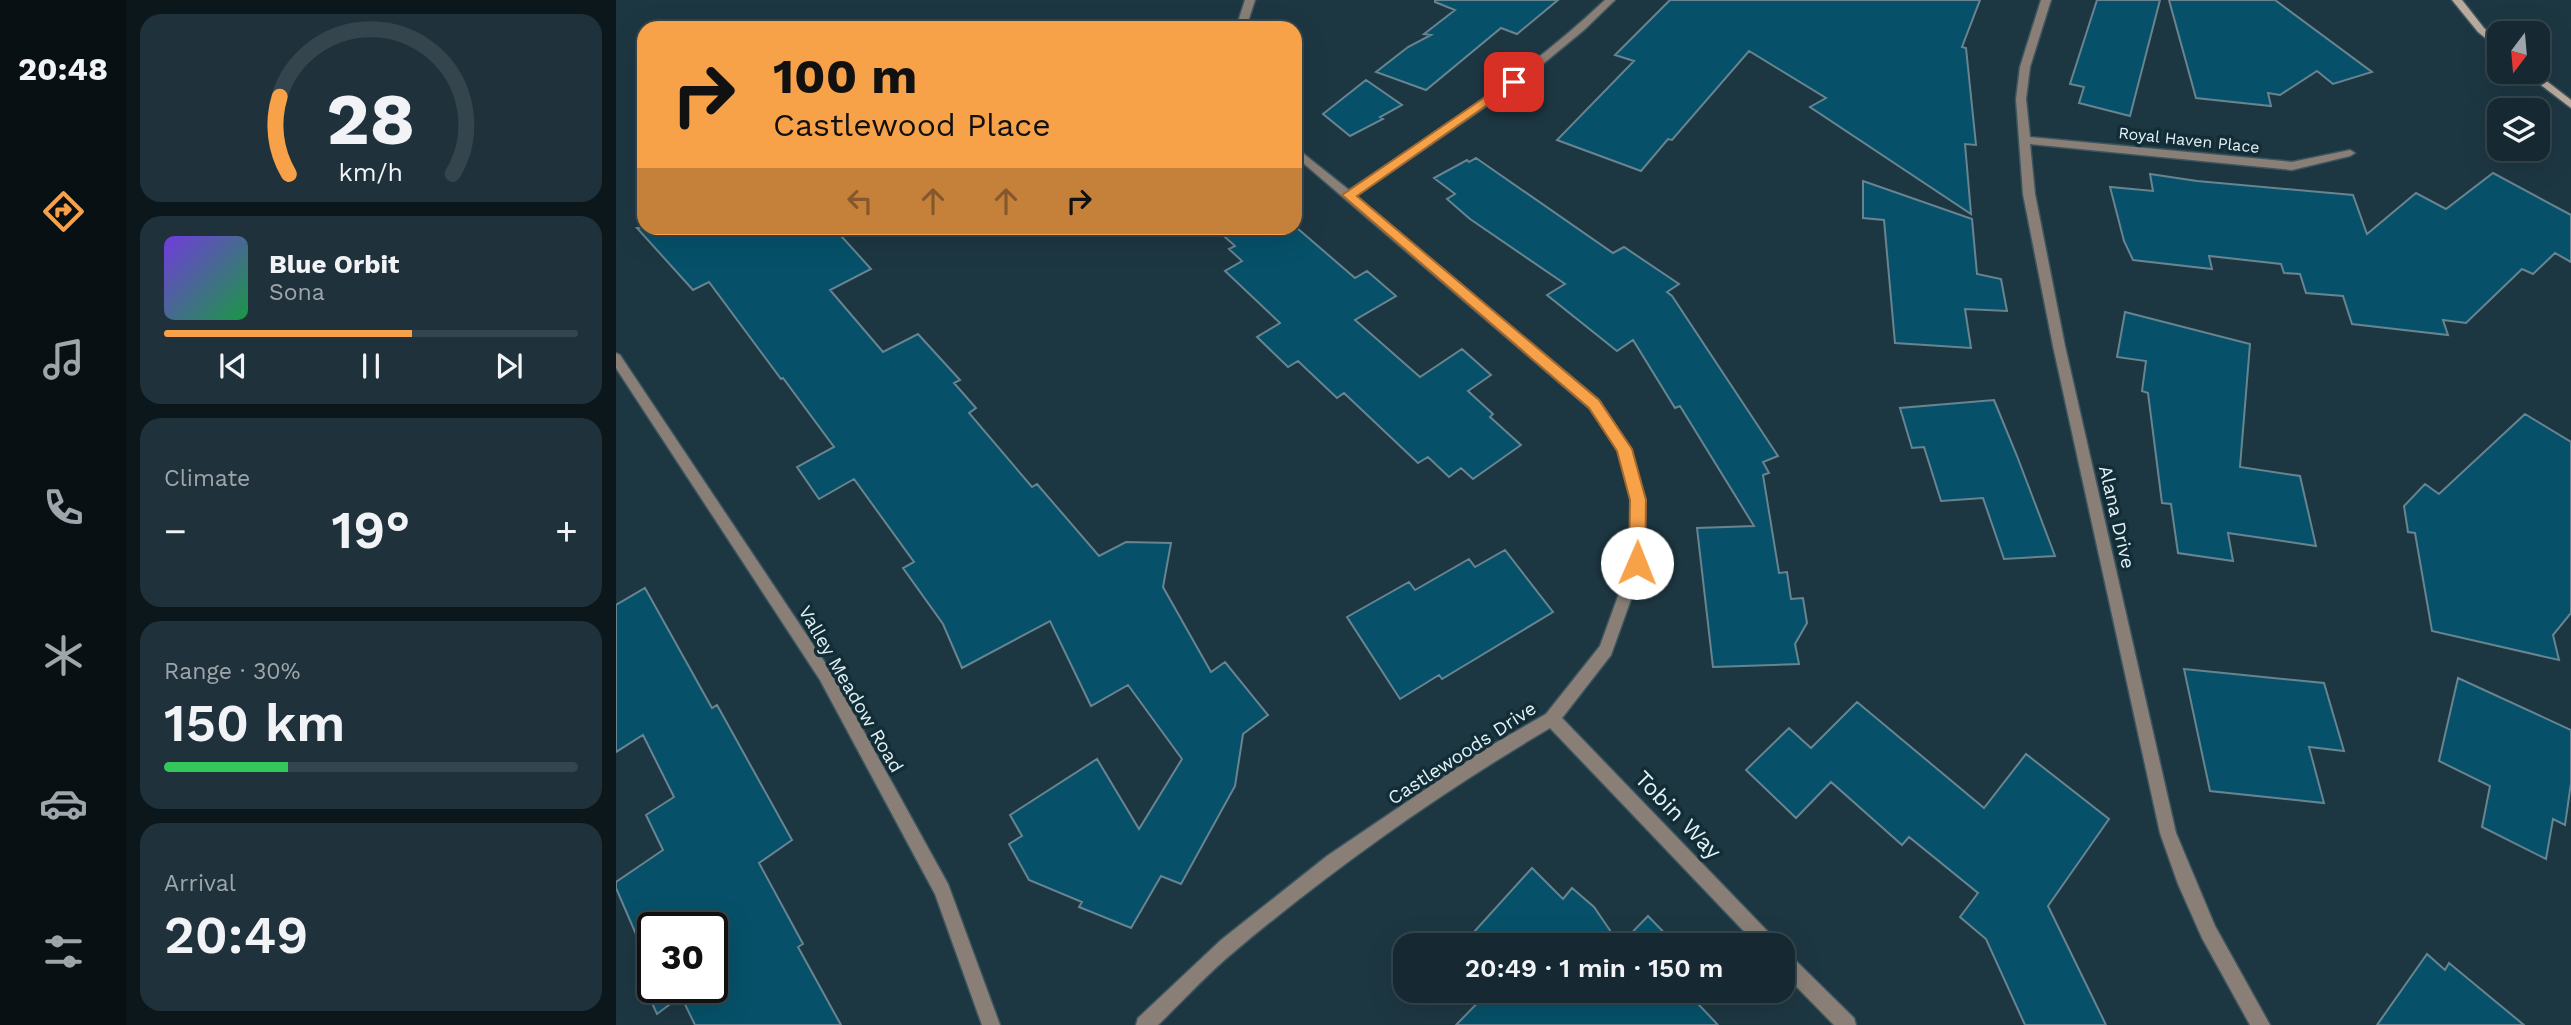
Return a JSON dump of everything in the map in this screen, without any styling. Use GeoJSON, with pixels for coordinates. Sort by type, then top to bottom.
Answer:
{"type":"FeatureCollection","features":[{"type":"Feature","properties":{"kind":"main road"},"geometry":{"type":"LineString","coordinates":[[2457,0],[2487,35]]}},
{"type":"Feature","properties":{"kind":"main road"},"geometry":{"type":"LineString","coordinates":[[2544,84],[2571,105]]}},
{"type":"Feature","properties":{"kind":"street"},"geometry":{"type":"LineString","coordinates":[[1243,21],[1250,0]]}},
{"type":"Feature","properties":{"kind":"street"},"geometry":{"type":"LineString","coordinates":[[1349,195],[1514,82],[1577,33],[1610,0]]}},
{"type":"Feature","properties":{"kind":"street","name":"Alana Drive"},"geometry":{"type":"LineString","coordinates":[[2046,0],[2025,67],[2021,99],[2029,194],[2059,346],[2168,834],[2186,886],[2221,959],[2261,1025]]}},
{"type":"Feature","properties":{"kind":"street","name":"Royal Haven Place"},"geometry":{"type":"LineString","coordinates":[[2023,139],[2292,166],[2350,153]]}},
{"type":"Feature","properties":{"kind":"street","name":"Castlewoods Drive"},"geometry":{"type":"LineString","coordinates":[[1145,1025],[1227,946],[1333,862],[1491,754],[1552,719],[1606,650],[1637,563],[1638,500],[1624,449],[1594,404],[1302,156]]}},
{"type":"Feature","properties":{"kind":"street","name":"Valley Meadow Road"},"geometry":{"type":"LineString","coordinates":[[616,358],[825,674],[942,890],[991,1025]]}},
{"type":"Feature","properties":{"kind":"street","name":"Tobin Way"},"geometry":{"type":"LineString","coordinates":[[1552,719],[1757,933]]}},
{"type":"Feature","properties":{"kind":"street"},"geometry":{"type":"LineString","coordinates":[[1795,972],[1847,1025]]}},
{"type":"Feature","properties":{"kind":"building"},"geometry":{"type":"Polygon","coordinates":[[[1435,0],[1558,0],[1517,34],[1501,28],[1426,90],[1376,72],[1408,47],[1431,35],[1424,34],[1455,10],[1435,0]]]}},
{"type":"Feature","properties":{"kind":"building"},"geometry":{"type":"Polygon","coordinates":[[[1670,0],[1980,0],[1962,47],[1966,48],[1976,145],[1965,144],[1971,214],[1810,107],[1826,98],[1749,51],[1672,140],[1668,139],[1641,171],[1557,140],[1634,61],[1615,55],[1670,0]]]}},
{"type":"Feature","properties":{"kind":"building"},"geometry":{"type":"Polygon","coordinates":[[[2097,0],[2160,0],[2130,116],[2079,103],[2084,87],[2070,84],[2097,0]]]}},
{"type":"Feature","properties":{"kind":"building"},"geometry":{"type":"Polygon","coordinates":[[[2169,0],[2275,0],[2372,72],[2333,84],[2317,71],[2280,95],[2268,93],[2271,106],[2196,98],[2169,0]]]}},
{"type":"Feature","properties":{"kind":"building"},"geometry":{"type":"Polygon","coordinates":[[[1366,80],[1402,105],[1380,117],[1383,119],[1350,136],[1323,114],[1366,80]]]}},
{"type":"Feature","properties":{"kind":"building"},"geometry":{"type":"Polygon","coordinates":[[[1476,158],[1613,253],[1624,247],[1679,284],[1667,292],[1778,456],[1763,462],[1769,473],[1763,475],[1779,573],[1787,572],[1791,599],[1803,598],[1807,623],[1795,644],[1799,664],[1713,667],[1697,528],[1754,526],[1680,406],[1675,408],[1633,340],[1617,351],[1547,295],[1565,284],[1470,219],[1447,199],[1455,194],[1434,178],[1476,158]]]}},
{"type":"Feature","properties":{"kind":"building"},"geometry":{"type":"Polygon","coordinates":[[[2493,173],[2571,215],[2571,262],[2555,253],[2533,274],[2522,269],[2466,323],[2443,320],[2448,335],[2352,324],[2343,296],[2306,293],[2300,274],[2284,273],[2281,264],[2209,256],[2212,269],[2133,260],[2124,241],[2110,187],[2153,191],[2150,174],[2197,181],[2353,195],[2367,234],[2416,193],[2446,209],[2493,173]]]}},
{"type":"Feature","properties":{"kind":"building"},"geometry":{"type":"Polygon","coordinates":[[[1863,181],[1972,219],[1977,274],[2001,279],[2007,311],[1965,309],[1971,348],[1895,343],[1884,220],[1863,218],[1863,181]]]}},
{"type":"Feature","properties":{"kind":"building"},"geometry":{"type":"Polygon","coordinates":[[[1302,232],[1355,278],[1367,271],[1396,296],[1355,320],[1420,377],[1462,349],[1491,375],[1468,391],[1493,414],[1490,417],[1521,445],[1473,479],[1461,468],[1449,477],[1428,457],[1418,463],[1344,393],[1337,398],[1298,361],[1288,367],[1257,337],[1280,323],[1225,271],[1242,261],[1229,249],[1235,246],[1223,235],[1302,235],[1302,232]]]}},
{"type":"Feature","properties":{"kind":"building"},"geometry":{"type":"Polygon","coordinates":[[[643,235],[840,235],[871,269],[830,290],[883,352],[918,334],[960,380],[954,383],[976,408],[969,413],[1032,487],[1037,484],[1099,556],[1126,542],[1171,543],[1163,587],[1211,672],[1225,662],[1268,715],[1243,734],[1235,786],[1181,884],[1161,876],[1131,928],[1079,907],[1082,902],[1029,880],[1009,844],[1022,836],[1010,815],[1097,759],[1139,829],[1182,759],[1128,685],[1091,706],[1050,621],[962,668],[943,624],[903,568],[914,562],[854,479],[819,499],[797,467],[834,447],[709,282],[693,290],[643,235]]]}},
{"type":"Feature","properties":{"kind":"building"},"geometry":{"type":"Polygon","coordinates":[[[2125,312],[2250,344],[2240,467],[2300,476],[2316,546],[2228,533],[2233,561],[2178,553],[2171,504],[2162,503],[2148,393],[2142,391],[2146,361],[2117,357],[2125,312]]]}},
{"type":"Feature","properties":{"kind":"building"},"geometry":{"type":"Polygon","coordinates":[[[1994,400],[2055,556],[2004,559],[1983,498],[1941,501],[1924,447],[1912,448],[1900,408],[1994,400]]]}},
{"type":"Feature","properties":{"kind":"building"},"geometry":{"type":"Polygon","coordinates":[[[2525,414],[2571,442],[2571,613],[2553,635],[2559,660],[2432,631],[2415,533],[2408,532],[2404,506],[2425,484],[2439,494],[2525,414]]]}},
{"type":"Feature","properties":{"kind":"building"},"geometry":{"type":"Polygon","coordinates":[[[1505,550],[1553,612],[1442,679],[1439,675],[1400,699],[1347,617],[1409,582],[1415,590],[1469,559],[1475,567],[1505,550]]]}},
{"type":"Feature","properties":{"kind":"building"},"geometry":{"type":"Polygon","coordinates":[[[645,588],[712,708],[717,705],[792,840],[759,863],[803,944],[798,947],[841,1025],[695,1025],[684,1003],[728,1003],[728,912],[637,912],[637,937],[616,888],[616,882],[663,850],[646,815],[674,797],[643,735],[616,752],[616,605],[645,588]]]}},
{"type":"Feature","properties":{"kind":"building"},"geometry":{"type":"Polygon","coordinates":[[[2184,669],[2324,683],[2344,751],[2309,747],[2324,803],[2210,791],[2184,669]]]}},
{"type":"Feature","properties":{"kind":"building"},"geometry":{"type":"Polygon","coordinates":[[[2458,678],[2571,730],[2571,783],[2565,825],[2553,819],[2546,859],[2482,827],[2490,786],[2439,761],[2458,678]]]}},
{"type":"Feature","properties":{"kind":"building"},"geometry":{"type":"Polygon","coordinates":[[[1857,702],[1984,808],[2026,754],[2109,819],[2048,906],[2106,1025],[2025,1025],[1986,939],[1960,917],[1978,893],[1909,837],[1902,845],[1831,782],[1796,818],[1746,770],[1789,728],[1811,748],[1857,702]]]}},
{"type":"Feature","properties":{"kind":"building"},"geometry":{"type":"Polygon","coordinates":[[[1532,868],[1563,899],[1572,888],[1594,907],[1612,933],[1473,933],[1532,868]]]}},
{"type":"Feature","properties":{"kind":"building"},"geometry":{"type":"Polygon","coordinates":[[[1648,916],[1664,933],[1632,933],[1648,916]]]}},
{"type":"Feature","properties":{"kind":"building"},"geometry":{"type":"Polygon","coordinates":[[[2427,954],[2445,970],[2449,963],[2524,1025],[2377,1025],[2427,954]]]}},
{"type":"Feature","properties":{"kind":"building"},"geometry":{"type":"Polygon","coordinates":[[[652,1003],[672,1003],[657,1014],[652,1003]]]}},
{"type":"Feature","properties":{"kind":"building"},"geometry":{"type":"Polygon","coordinates":[[[1477,1003],[1697,1003],[1718,1025],[1456,1025],[1477,1003]]]}},
{"type":"Feature","properties":{"kind":"route"},"geometry":{"type":"LineString","coordinates":[[1514,82],[1349,195],[1594,404],[1624,449],[1638,500],[1637,563]]}}]}
